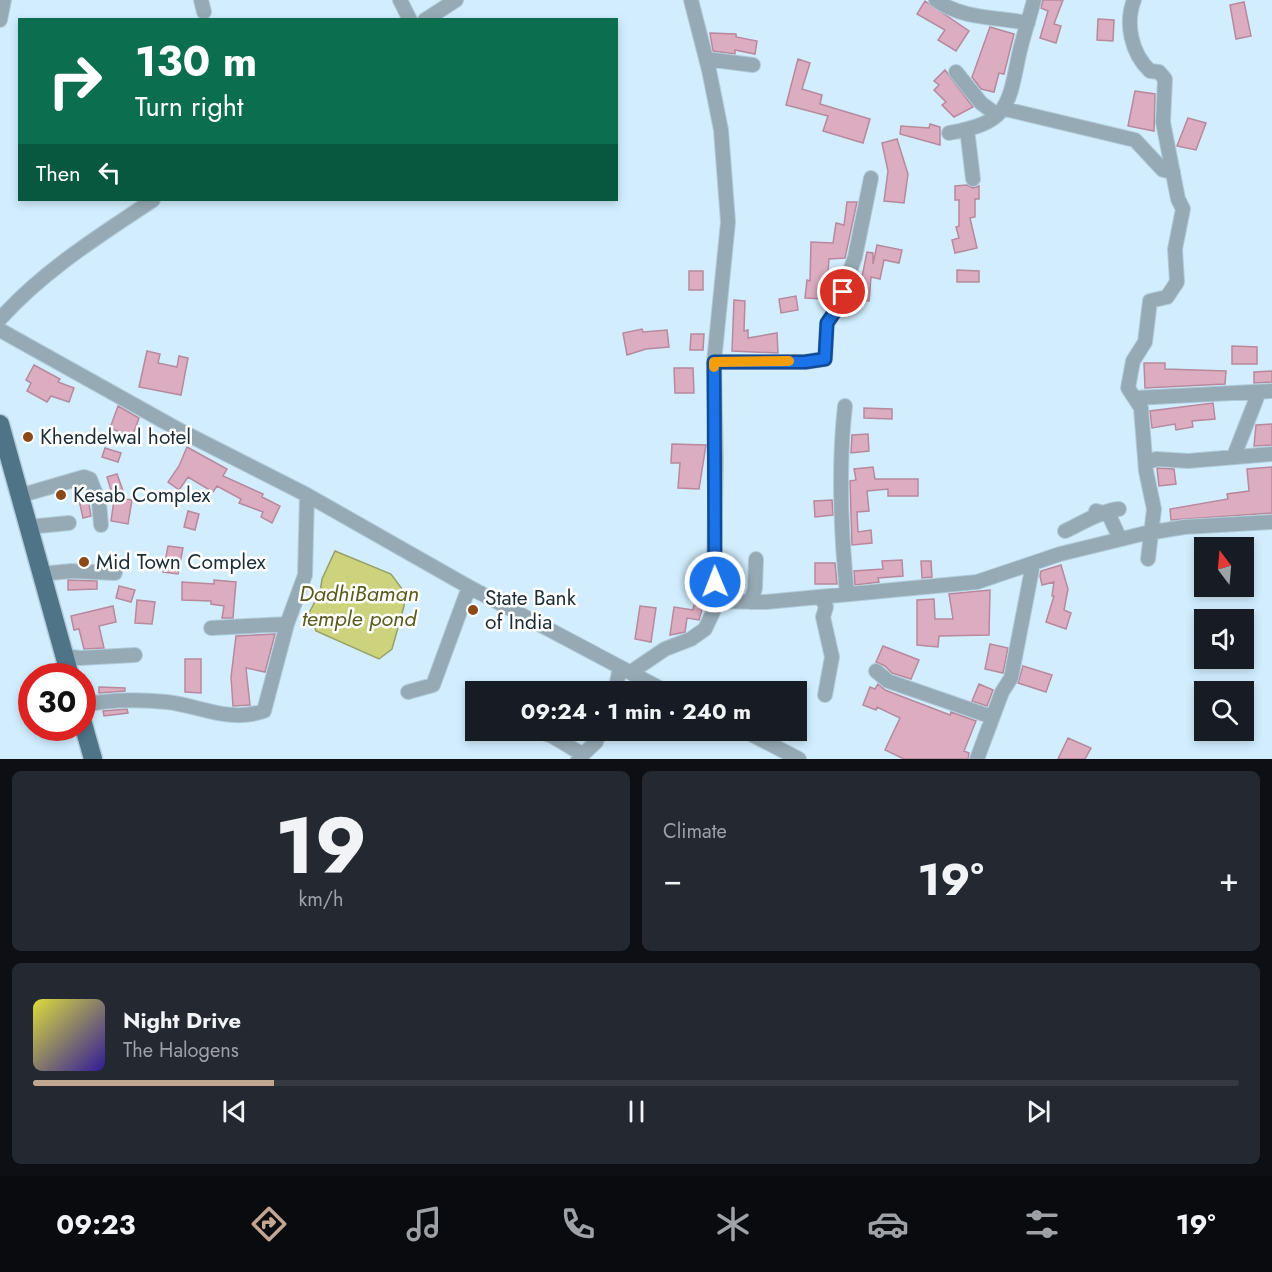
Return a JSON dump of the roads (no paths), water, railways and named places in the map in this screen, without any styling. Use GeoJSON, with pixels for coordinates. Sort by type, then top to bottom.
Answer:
{"type":"FeatureCollection","features":[{"type":"Feature","properties":{"kind":"main road"},"geometry":{"type":"LineString","coordinates":[[0,424],[66,663]]}},
{"type":"Feature","properties":{"kind":"main road"},"geometry":{"type":"LineString","coordinates":[[88,741],[93,759]]}},
{"type":"Feature","properties":{"kind":"street"},"geometry":{"type":"LineString","coordinates":[[0,20],[4,0]]}},
{"type":"Feature","properties":{"kind":"street"},"geometry":{"type":"LineString","coordinates":[[399,0],[409,18]]}},
{"type":"Feature","properties":{"kind":"street"},"geometry":{"type":"LineString","coordinates":[[428,18],[456,0]]}},
{"type":"Feature","properties":{"kind":"street"},"geometry":{"type":"LineString","coordinates":[[620,681],[625,669],[691,639],[705,629],[713,612],[716,461],[714,362],[728,222],[721,130],[691,0]]}},
{"type":"Feature","properties":{"kind":"street"},"geometry":{"type":"LineString","coordinates":[[936,0],[959,12],[1028,23]]}},
{"type":"Feature","properties":{"kind":"street"},"geometry":{"type":"LineString","coordinates":[[949,133],[967,129],[1001,112],[1014,82],[1034,0]]}},
{"type":"Feature","properties":{"kind":"street"},"geometry":{"type":"LineString","coordinates":[[1134,0],[1128,16],[1137,52],[1150,71],[1159,72],[1165,79],[1163,122],[1178,199],[1183,208],[1175,249],[1177,282],[1167,297],[1150,301],[1145,342],[1132,361],[1128,388],[1141,408],[1146,463],[1154,509],[1148,559]]}},
{"type":"Feature","properties":{"kind":"street"},"geometry":{"type":"LineString","coordinates":[[706,59],[753,65]]}},
{"type":"Feature","properties":{"kind":"street"},"geometry":{"type":"LineString","coordinates":[[956,72],[981,104],[1001,112],[1135,140],[1163,170],[1173,172]]}},
{"type":"Feature","properties":{"kind":"street"},"geometry":{"type":"LineString","coordinates":[[967,129],[973,179]]}},
{"type":"Feature","properties":{"kind":"street"},"geometry":{"type":"LineString","coordinates":[[714,362],[805,362],[825,359],[827,323],[836,310],[855,257],[871,178]]}},
{"type":"Feature","properties":{"kind":"street"},"geometry":{"type":"LineString","coordinates":[[0,320],[24,292],[58,265],[152,201]]}},
{"type":"Feature","properties":{"kind":"street"},"geometry":{"type":"LineString","coordinates":[[0,330],[171,426],[307,495],[469,587],[647,681]]}},
{"type":"Feature","properties":{"kind":"street"},"geometry":{"type":"LineString","coordinates":[[1135,398],[1266,391],[1234,456]]}},
{"type":"Feature","properties":{"kind":"street"},"geometry":{"type":"LineString","coordinates":[[845,406],[842,449],[842,533],[848,594]]}},
{"type":"Feature","properties":{"kind":"street"},"geometry":{"type":"LineString","coordinates":[[1146,463],[1156,459],[1188,461],[1272,454]]}},
{"type":"Feature","properties":{"kind":"street"},"geometry":{"type":"LineString","coordinates":[[19,496],[84,477],[90,479],[99,502],[101,525]]}},
{"type":"Feature","properties":{"kind":"street"},"geometry":{"type":"LineString","coordinates":[[96,703],[123,700],[169,702],[232,717],[260,712],[265,707],[287,624],[305,575],[307,495]]}},
{"type":"Feature","properties":{"kind":"street"},"geometry":{"type":"LineString","coordinates":[[1065,531],[1090,521],[1098,511],[1119,509]]}},
{"type":"Feature","properties":{"kind":"street"},"geometry":{"type":"LineString","coordinates":[[1098,511],[1109,515],[1119,539]]}},
{"type":"Feature","properties":{"kind":"street"},"geometry":{"type":"LineString","coordinates":[[714,601],[751,602],[977,582],[1060,554],[1150,532],[1184,527],[1272,522]]}},
{"type":"Feature","properties":{"kind":"street"},"geometry":{"type":"LineString","coordinates":[[28,527],[69,523]]}},
{"type":"Feature","properties":{"kind":"street"},"geometry":{"type":"LineString","coordinates":[[751,602],[755,588],[756,559]]}},
{"type":"Feature","properties":{"kind":"street"},"geometry":{"type":"LineString","coordinates":[[977,759],[1011,678],[1034,564]]}},
{"type":"Feature","properties":{"kind":"street"},"geometry":{"type":"LineString","coordinates":[[41,574],[79,571],[115,573]]}},
{"type":"Feature","properties":{"kind":"street"},"geometry":{"type":"LineString","coordinates":[[408,692],[433,685],[469,587]]}},
{"type":"Feature","properties":{"kind":"street"},"geometry":{"type":"LineString","coordinates":[[820,597],[826,607],[823,616],[832,657],[825,695]]}},
{"type":"Feature","properties":{"kind":"street"},"geometry":{"type":"LineString","coordinates":[[211,628],[287,624]]}},
{"type":"Feature","properties":{"kind":"street"},"geometry":{"type":"LineString","coordinates":[[64,656],[100,658],[135,655]]}},
{"type":"Feature","properties":{"kind":"street"},"geometry":{"type":"LineString","coordinates":[[876,671],[888,681],[993,717]]}},
{"type":"Feature","properties":{"kind":"street"},"geometry":{"type":"LineString","coordinates":[[559,741],[580,757],[596,741]]}},
{"type":"Feature","properties":{"kind":"street"},"geometry":{"type":"LineString","coordinates":[[764,741],[799,759]]}},
{"type":"Feature","properties":{"kind":"water","name":"DadhiBaman temple pond"},"geometry":{"type":"Polygon","coordinates":[[[335,551],[391,574],[405,593],[404,606],[392,649],[379,659],[316,631],[309,613],[320,592],[322,579],[335,551]]]}},
{"type":"Feature","properties":{"kind":"place","name":"Khendelwal hotel"},"geometry":{"type":"Point","coordinates":[28,437]}},
{"type":"Feature","properties":{"kind":"place","name":"Kesab Complex"},"geometry":{"type":"Point","coordinates":[61,495]}},
{"type":"Feature","properties":{"kind":"place","name":"Mid Town Complex"},"geometry":{"type":"Point","coordinates":[84,562]}},
{"type":"Feature","properties":{"kind":"place","name":"State Bank of India"},"geometry":{"type":"Point","coordinates":[473,610]}}]}
